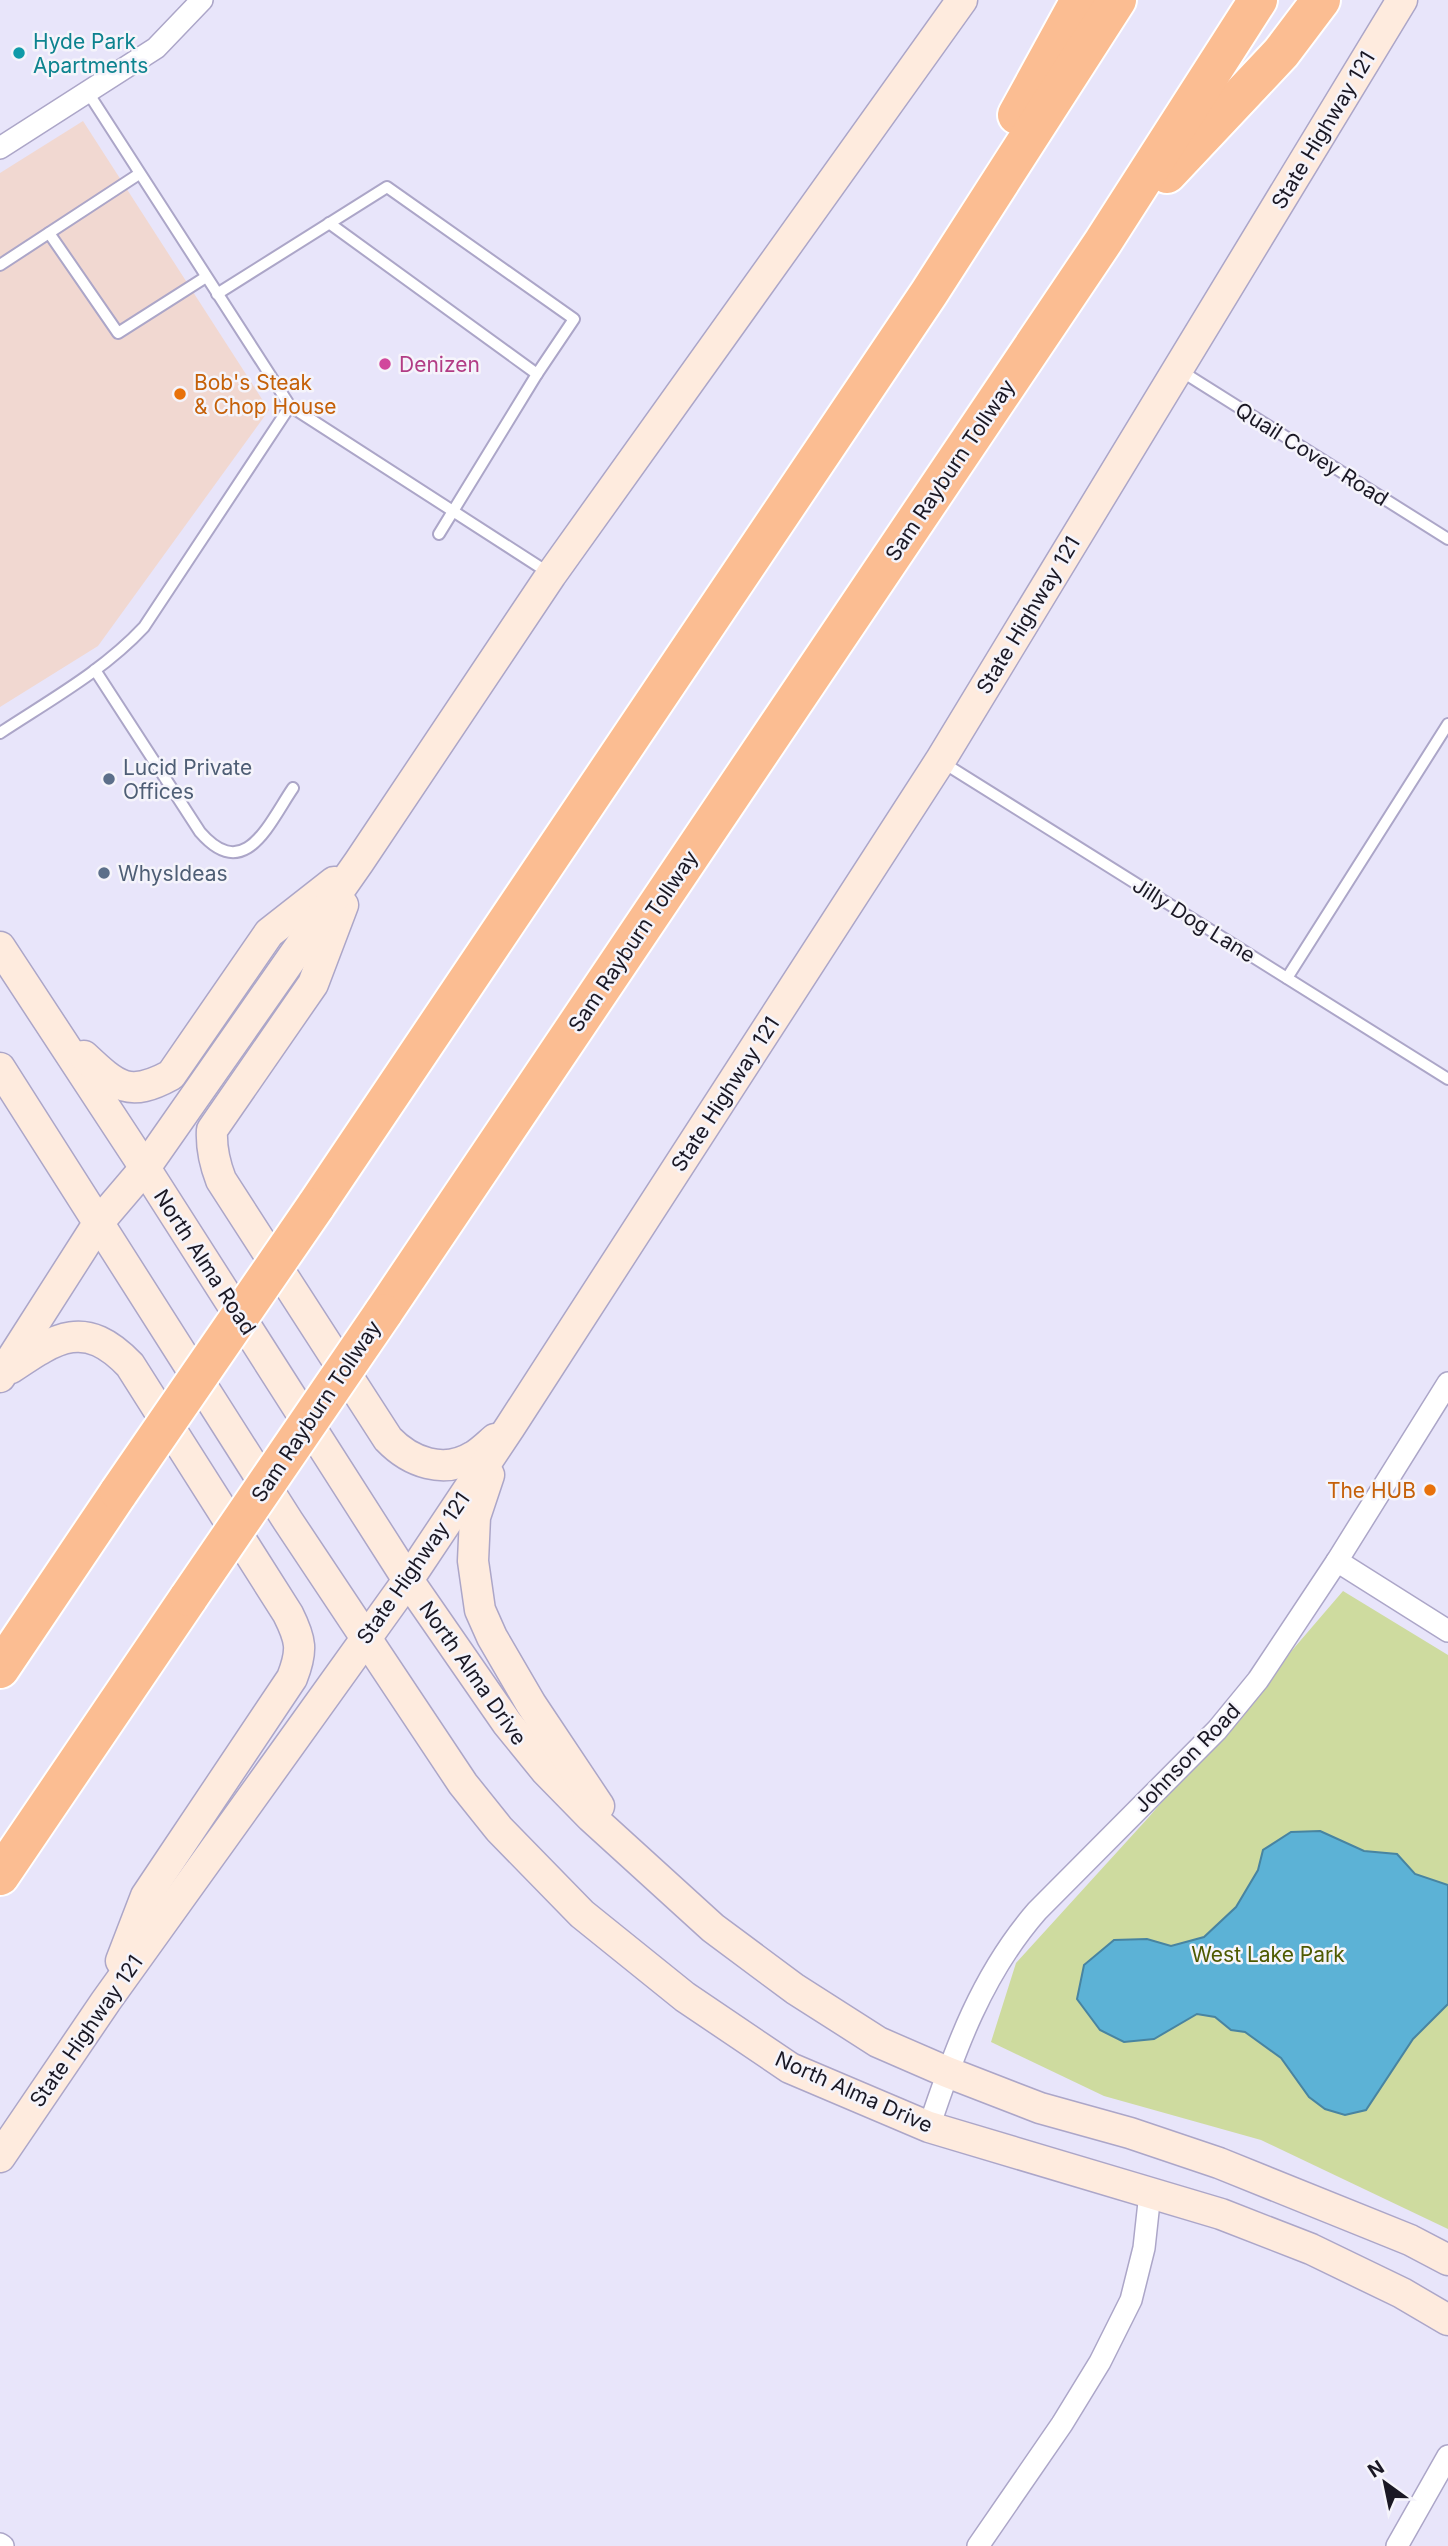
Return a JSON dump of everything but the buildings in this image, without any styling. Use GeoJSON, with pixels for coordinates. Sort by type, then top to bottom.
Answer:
{"type":"FeatureCollection","features":[{"type":"Feature","properties":{"kind":"highway"},"geometry":{"type":"LineString","coordinates":[[929,293],[1035,79],[1080,0]]}},
{"type":"Feature","properties":{"kind":"highway"},"geometry":{"type":"LineString","coordinates":[[0,1668],[315,1207],[929,293],[1117,0]]}},
{"type":"Feature","properties":{"kind":"highway","name":"Sam Rayburn Tollway"},"geometry":{"type":"LineString","coordinates":[[0,1876],[383,1313],[1103,242],[1258,0]]}},
{"type":"Feature","properties":{"kind":"highway"},"geometry":{"type":"LineString","coordinates":[[1103,242],[1281,53],[1321,0]]}},
{"type":"Feature","properties":{"kind":"main road"},"geometry":{"type":"LineString","coordinates":[[1,1375],[99,1222],[145,1168],[359,862],[551,575],[962,0]]}},
{"type":"Feature","properties":{"kind":"main road","name":"State Highway 121"},"geometry":{"type":"LineString","coordinates":[[0,2157],[106,2001],[408,1580],[510,1427],[940,761],[1402,0]]}},
{"type":"Feature","properties":{"kind":"main road"},"geometry":{"type":"LineString","coordinates":[[52,1027],[110,1081],[129,1088],[150,1087],[171,1075],[269,933],[359,862]]}},
{"type":"Feature","properties":{"kind":"main road"},"geometry":{"type":"LineString","coordinates":[[359,862],[313,984],[212,1130],[211,1149],[215,1164],[221,1180],[388,1439],[399,1450],[424,1463],[453,1464],[472,1458],[510,1427]]}},
{"type":"Feature","properties":{"kind":"main road","name":"North Alma Road"},"geometry":{"type":"LineString","coordinates":[[0,947],[145,1168],[408,1580]]}},
{"type":"Feature","properties":{"kind":"main road"},"geometry":{"type":"LineString","coordinates":[[0,1068],[280,1509],[366,1636]]}},
{"type":"Feature","properties":{"kind":"main road"},"geometry":{"type":"LineString","coordinates":[[1,1375],[48,1343],[79,1335],[113,1347],[130,1365],[288,1614],[299,1637],[300,1658],[292,1678],[145,1896],[106,2001]]}},
{"type":"Feature","properties":{"kind":"main road"},"geometry":{"type":"LineString","coordinates":[[510,1427],[489,1474],[475,1517],[473,1561],[480,1610],[492,1637],[531,1704],[629,1851]]}},
{"type":"Feature","properties":{"kind":"main road","name":"North Alma Drive"},"geometry":{"type":"LineString","coordinates":[[408,1580],[507,1723],[591,1817],[713,1928],[795,1989],[878,2042],[947,2072],[1040,2108],[1130,2133],[1219,2163],[1377,2226],[1448,2260]]}},
{"type":"Feature","properties":{"kind":"main road","name":"North Alma Drive"},"geometry":{"type":"LineString","coordinates":[[366,1636],[463,1784],[499,1829],[582,1914],[685,1997],[790,2068],[929,2127],[1221,2214],[1311,2249],[1402,2293],[1448,2320]]}},
{"type":"Feature","properties":{"kind":"street"},"geometry":{"type":"LineString","coordinates":[[0,148],[156,48],[202,0]]}},
{"type":"Feature","properties":{"kind":"street","name":"Johnson Road"},"geometry":{"type":"LineString","coordinates":[[929,2127],[947,2072],[977,1999],[1015,1936],[1225,1721],[1283,1645],[1448,1383]]}},
{"type":"Feature","properties":{"kind":"street"},"geometry":{"type":"LineString","coordinates":[[1337,1561],[1448,1631]]}},
{"type":"Feature","properties":{"kind":"street"},"geometry":{"type":"LineString","coordinates":[[978,2546],[1081,2393],[1131,2300],[1144,2248],[1150,2193]]}},
{"type":"Feature","properties":{"kind":"street"},"geometry":{"type":"LineString","coordinates":[[1397,2546],[1448,2456]]}},
{"type":"Feature","properties":{"kind":"lane"},"geometry":{"type":"LineString","coordinates":[[87,91],[290,406],[551,575]]}},
{"type":"Feature","properties":{"kind":"lane"},"geometry":{"type":"LineString","coordinates":[[0,265],[139,174]]}},
{"type":"Feature","properties":{"kind":"lane"},"geometry":{"type":"LineString","coordinates":[[217,294],[387,187],[574,320],[537,374],[439,534]]}},
{"type":"Feature","properties":{"kind":"lane"},"geometry":{"type":"LineString","coordinates":[[329,223],[537,374]]}},
{"type":"Feature","properties":{"kind":"lane"},"geometry":{"type":"LineString","coordinates":[[49,233],[118,333],[206,277]]}},
{"type":"Feature","properties":{"kind":"lane","name":"Quail Covey Road"},"geometry":{"type":"LineString","coordinates":[[1177,369],[1448,539]]}},
{"type":"Feature","properties":{"kind":"lane"},"geometry":{"type":"LineString","coordinates":[[0,733],[95,670],[123,649],[144,626],[290,406]]}},
{"type":"Feature","properties":{"kind":"lane"},"geometry":{"type":"LineString","coordinates":[[95,670],[211,845],[233,853],[251,846],[293,788]]}},
{"type":"Feature","properties":{"kind":"lane"},"geometry":{"type":"LineString","coordinates":[[1287,978],[1448,724]]}},
{"type":"Feature","properties":{"kind":"lane","name":"Jilly Dog Lane"},"geometry":{"type":"LineString","coordinates":[[940,761],[1448,1079]]}},
{"type":"Feature","properties":{"kind":"shaded area"},"geometry":{"type":"Polygon","coordinates":[[[83,121],[269,410],[98,646],[0,707],[0,173],[83,121]]]}},
{"type":"Feature","properties":{"kind":"green space","name":"West Lake Park"},"geometry":{"type":"Polygon","coordinates":[[[1343,1591],[1448,1655],[1448,2229],[1261,2140],[1104,2096],[991,2042],[1016,1963],[1148,1818],[1343,1591]]]}},
{"type":"Feature","properties":{"kind":"water"},"geometry":{"type":"Polygon","coordinates":[[[1320,1831],[1364,1851],[1397,1854],[1415,1874],[1448,1885],[1448,2004],[1413,2039],[1366,2110],[1345,2115],[1325,2109],[1309,2097],[1281,2058],[1245,2032],[1231,2030],[1215,2017],[1197,2014],[1154,2039],[1124,2042],[1100,2030],[1077,1999],[1084,1965],[1114,1940],[1147,1939],[1171,1946],[1204,1937],[1236,1907],[1258,1870],[1263,1850],[1291,1832],[1320,1831]]]}},
{"type":"Feature","properties":{"kind":"place","name":"Hyde Park Apartments"},"geometry":{"type":"Point","coordinates":[19,53]}},
{"type":"Feature","properties":{"kind":"place","name":"Denizen"},"geometry":{"type":"Point","coordinates":[385,364]}},
{"type":"Feature","properties":{"kind":"place","name":"Bob's Steak & Chop House"},"geometry":{"type":"Point","coordinates":[180,394]}},
{"type":"Feature","properties":{"kind":"place","name":"Lucid Private Offices"},"geometry":{"type":"Point","coordinates":[109,779]}},
{"type":"Feature","properties":{"kind":"place","name":"WhysIdeas"},"geometry":{"type":"Point","coordinates":[104,873]}},
{"type":"Feature","properties":{"kind":"place","name":"The HUB"},"geometry":{"type":"Point","coordinates":[1430,1490]}}]}
